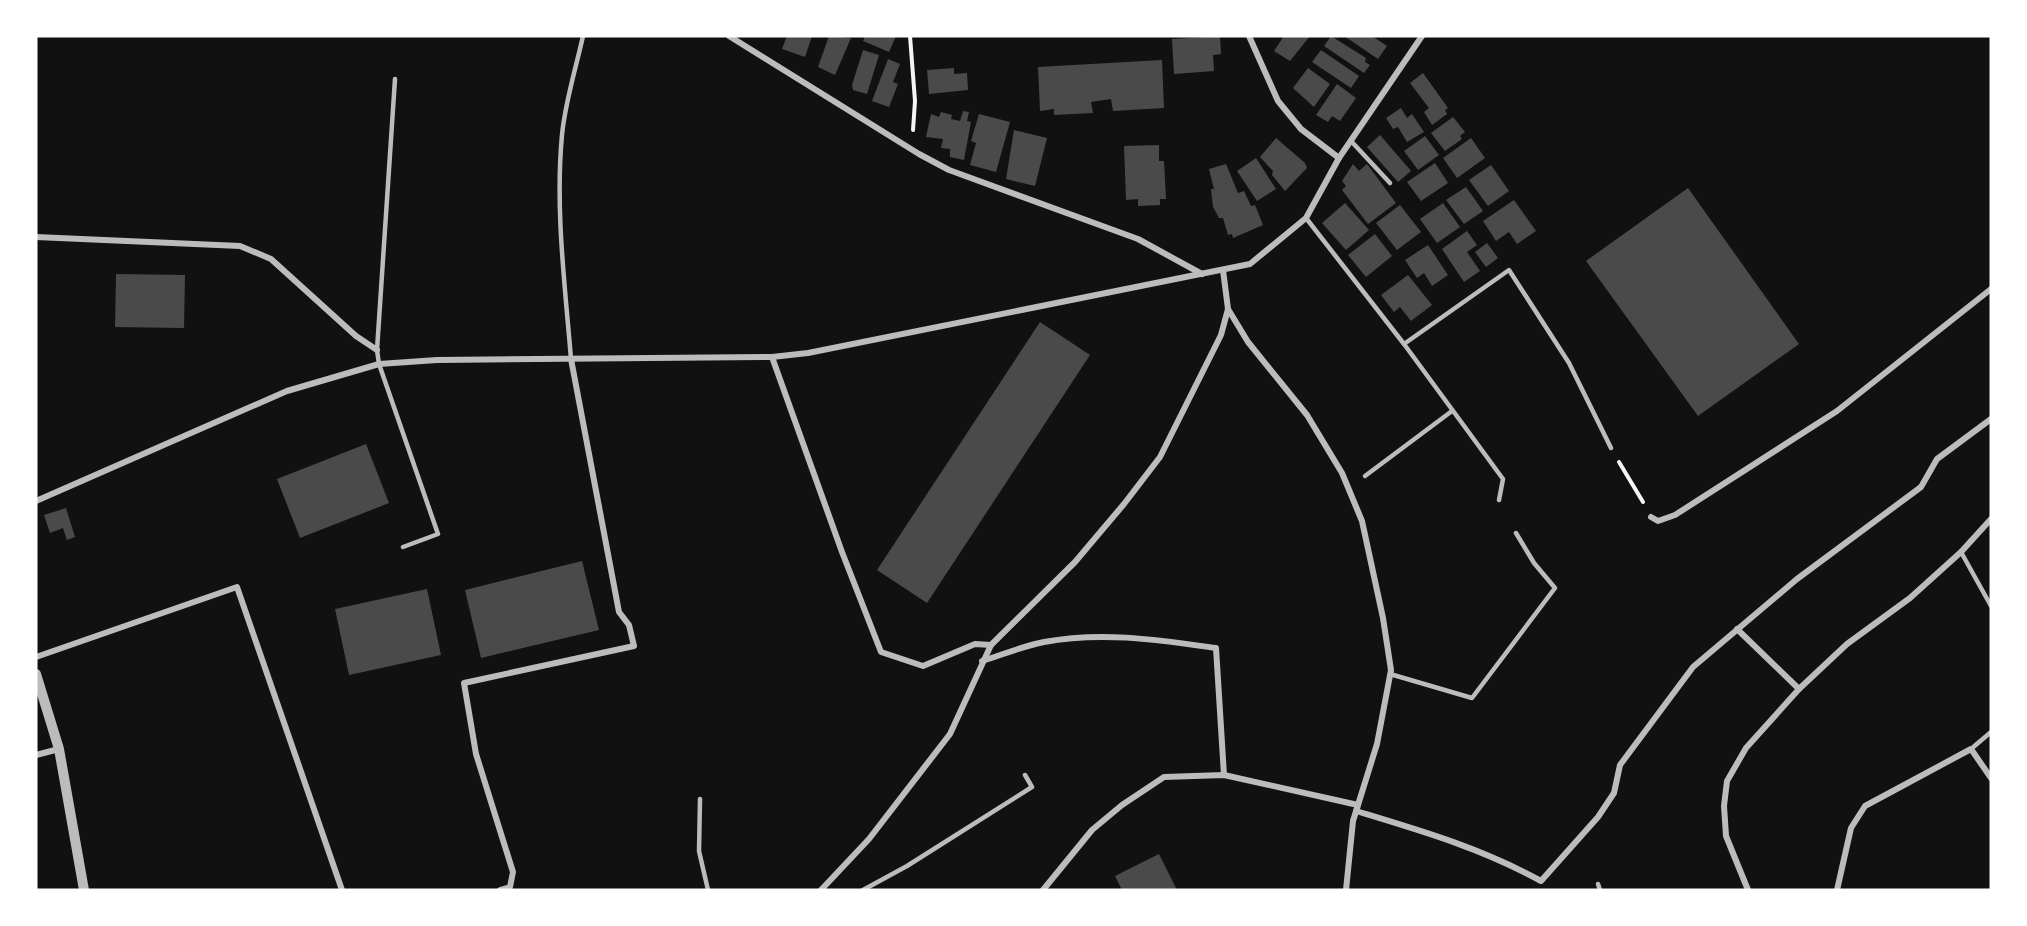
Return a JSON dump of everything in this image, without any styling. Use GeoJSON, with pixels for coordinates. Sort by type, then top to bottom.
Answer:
{"type":"FeatureCollection","features":[{"type":"Feature","properties":{"kind":"street"},"geometry":{"type":"LineString","coordinates":[[729,36],[949,170],[1138,239],[1202,274]]}},
{"type":"Feature","properties":{"kind":"street"},"geometry":{"type":"LineString","coordinates":[[1248,36],[1278,101],[1301,129],[1339,158]]}},
{"type":"Feature","properties":{"kind":"street"},"geometry":{"type":"LineString","coordinates":[[36,501],[287,391],[379,364],[437,360],[772,357],[808,353],[1250,264],[1306,218],[1339,158],[1422,36]]}},
{"type":"Feature","properties":{"kind":"street"},"geometry":{"type":"LineString","coordinates":[[36,237],[240,246],[271,259],[356,336],[377,350]]}},
{"type":"Feature","properties":{"kind":"street"},"geometry":{"type":"LineString","coordinates":[[821,890],[869,839],[950,734],[991,645],[1075,562],[1160,457],[1221,335],[1228,309],[1223,270]]}},
{"type":"Feature","properties":{"kind":"street"},"geometry":{"type":"LineString","coordinates":[[1651,517],[1658,521],[1675,515],[1837,411],[1991,289]]}},
{"type":"Feature","properties":{"kind":"street"},"geometry":{"type":"LineString","coordinates":[[1985,294],[1991,301]]}},
{"type":"Feature","properties":{"kind":"street"},"geometry":{"type":"LineString","coordinates":[[1228,309],[1248,342],[1307,416],[1350,484],[1362,521],[1383,618],[1390,674],[1377,744],[1357,808],[1346,890]]}},
{"type":"Feature","properties":{"kind":"street"},"geometry":{"type":"LineString","coordinates":[[772,357],[842,552],[881,652],[923,666],[975,644],[991,645]]}},
{"type":"Feature","properties":{"kind":"street"},"geometry":{"type":"LineString","coordinates":[[500,890],[510,886],[513,872],[476,754],[464,683],[634,646],[629,625],[619,612],[571,359]]}},
{"type":"Feature","properties":{"kind":"street"},"geometry":{"type":"LineString","coordinates":[[1043,890],[1092,830],[1164,777],[1224,775],[1357,808],[1459,842],[1504,861],[1541,881],[1604,809],[1614,793],[1620,765],[1693,667],[1797,579],[1921,487],[1936,459],[1991,419]]}},
{"type":"Feature","properties":{"kind":"street"},"geometry":{"type":"LineString","coordinates":[[1748,890],[1726,836],[1724,806],[1727,781],[1746,748],[1799,689],[1847,644],[1910,598],[1961,552],[1991,519]]}},
{"type":"Feature","properties":{"kind":"street"},"geometry":{"type":"LineString","coordinates":[[36,657],[237,587],[342,890]]}},
{"type":"Feature","properties":{"kind":"street"},"geometry":{"type":"LineString","coordinates":[[1737,629],[1799,689]]}},
{"type":"Feature","properties":{"kind":"street"},"geometry":{"type":"LineString","coordinates":[[982,661],[1044,642],[1109,636],[1161,640],[1216,648],[1224,775]]}},
{"type":"Feature","properties":{"kind":"street"},"geometry":{"type":"LineString","coordinates":[[36,674],[59,749],[84,890]]}},
{"type":"Feature","properties":{"kind":"street"},"geometry":{"type":"LineString","coordinates":[[36,755],[59,749]]}},
{"type":"Feature","properties":{"kind":"street"},"geometry":{"type":"LineString","coordinates":[[1837,890],[1851,828],[1865,806],[1971,749],[1991,778]]}},
{"type":"Feature","properties":{"kind":"lane"},"geometry":{"type":"LineString","coordinates":[[571,359],[561,231],[562,132],[583,36]]}},
{"type":"Feature","properties":{"kind":"lane"},"geometry":{"type":"LineString","coordinates":[[395,79],[377,350],[379,364],[438,534],[403,547]]}},
{"type":"Feature","properties":{"kind":"lane"},"geometry":{"type":"LineString","coordinates":[[1351,141],[1390,183]]}},
{"type":"Feature","properties":{"kind":"lane"},"geometry":{"type":"LineString","coordinates":[[1306,218],[1404,344],[1503,479],[1499,500]]}},
{"type":"Feature","properties":{"kind":"lane"},"geometry":{"type":"LineString","coordinates":[[1404,344],[1509,270],[1569,363],[1611,448]]}},
{"type":"Feature","properties":{"kind":"lane"},"geometry":{"type":"LineString","coordinates":[[1365,476],[1452,411]]}},
{"type":"Feature","properties":{"kind":"lane"},"geometry":{"type":"LineString","coordinates":[[1390,674],[1472,698],[1556,588],[1534,563],[1516,533]]}},
{"type":"Feature","properties":{"kind":"lane"},"geometry":{"type":"LineString","coordinates":[[1961,552],[1991,606]]}},
{"type":"Feature","properties":{"kind":"lane"},"geometry":{"type":"LineString","coordinates":[[1971,749],[1991,732]]}},
{"type":"Feature","properties":{"kind":"lane"},"geometry":{"type":"LineString","coordinates":[[862,890],[907,866],[1032,787],[1025,775]]}},
{"type":"Feature","properties":{"kind":"lane"},"geometry":{"type":"LineString","coordinates":[[700,799],[699,851],[708,890]]}},
{"type":"Feature","properties":{"kind":"path"},"geometry":{"type":"LineString","coordinates":[[910,36],[915,101],[911,148]]}},
{"type":"Feature","properties":{"kind":"path"},"geometry":{"type":"LineString","coordinates":[[1611,448],[1651,517]]}},
{"type":"Feature","properties":{"kind":"building"},"geometry":{"type":"Polygon","coordinates":[[[787,36],[812,36],[805,57],[782,49],[787,36]]]}},
{"type":"Feature","properties":{"kind":"building"},"geometry":{"type":"Polygon","coordinates":[[[829,36],[851,38],[835,75],[818,67],[829,36]]]}},
{"type":"Feature","properties":{"kind":"building"},"geometry":{"type":"Polygon","coordinates":[[[865,36],[896,36],[889,52],[863,41],[865,36]]]}},
{"type":"Feature","properties":{"kind":"building"},"geometry":{"type":"Polygon","coordinates":[[[1220,36],[1221,54],[1213,55],[1214,71],[1174,74],[1172,39],[1220,36]]]}},
{"type":"Feature","properties":{"kind":"building"},"geometry":{"type":"Polygon","coordinates":[[[1284,36],[1310,36],[1290,61],[1274,51],[1284,36]]]}},
{"type":"Feature","properties":{"kind":"building"},"geometry":{"type":"Polygon","coordinates":[[[1331,36],[1366,58],[1365,62],[1370,65],[1364,73],[1324,46],[1331,36]]]}},
{"type":"Feature","properties":{"kind":"building"},"geometry":{"type":"Polygon","coordinates":[[[1344,36],[1372,36],[1387,46],[1378,59],[1344,36]]]}},
{"type":"Feature","properties":{"kind":"building"},"geometry":{"type":"Polygon","coordinates":[[[863,50],[879,55],[867,94],[853,90],[852,85],[863,50]]]}},
{"type":"Feature","properties":{"kind":"building"},"geometry":{"type":"Polygon","coordinates":[[[1321,50],[1359,76],[1351,88],[1312,62],[1321,50]]]}},
{"type":"Feature","properties":{"kind":"building"},"geometry":{"type":"Polygon","coordinates":[[[888,59],[900,64],[893,82],[898,84],[889,107],[872,101],[888,59]]]}},
{"type":"Feature","properties":{"kind":"building"},"geometry":{"type":"Polygon","coordinates":[[[1162,60],[1164,108],[1113,111],[1111,99],[1091,102],[1093,113],[1054,115],[1054,109],[1040,111],[1038,67],[1162,60]]]}},
{"type":"Feature","properties":{"kind":"building"},"geometry":{"type":"Polygon","coordinates":[[[954,68],[954,74],[967,73],[968,90],[929,94],[927,70],[954,68]]]}},
{"type":"Feature","properties":{"kind":"building"},"geometry":{"type":"Polygon","coordinates":[[[1308,68],[1330,84],[1314,107],[1293,88],[1308,68]]]}},
{"type":"Feature","properties":{"kind":"building"},"geometry":{"type":"Polygon","coordinates":[[[1423,73],[1448,108],[1445,110],[1447,114],[1432,125],[1424,112],[1429,108],[1410,83],[1423,73]]]}},
{"type":"Feature","properties":{"kind":"building"},"geometry":{"type":"Polygon","coordinates":[[[1337,84],[1356,98],[1340,121],[1332,116],[1328,122],[1316,115],[1337,84]]]}},
{"type":"Feature","properties":{"kind":"building"},"geometry":{"type":"Polygon","coordinates":[[[1401,108],[1407,118],[1412,114],[1424,132],[1407,142],[1398,127],[1393,129],[1386,118],[1401,108]]]}},
{"type":"Feature","properties":{"kind":"building"},"geometry":{"type":"Polygon","coordinates":[[[963,111],[969,112],[967,121],[971,122],[964,160],[950,157],[950,149],[941,148],[943,139],[926,137],[931,114],[939,117],[941,112],[952,115],[951,119],[960,121],[963,111]]]}},
{"type":"Feature","properties":{"kind":"building"},"geometry":{"type":"Polygon","coordinates":[[[979,114],[1010,122],[996,172],[970,165],[976,143],[971,141],[979,114]]]}},
{"type":"Feature","properties":{"kind":"building"},"geometry":{"type":"Polygon","coordinates":[[[1453,117],[1465,132],[1460,136],[1462,139],[1445,151],[1431,133],[1453,117]]]}},
{"type":"Feature","properties":{"kind":"building"},"geometry":{"type":"Polygon","coordinates":[[[1014,130],[1047,138],[1035,186],[1006,179],[1014,130]]]}},
{"type":"Feature","properties":{"kind":"building"},"geometry":{"type":"Polygon","coordinates":[[[1380,135],[1411,171],[1398,182],[1367,147],[1380,135]]]}},
{"type":"Feature","properties":{"kind":"building"},"geometry":{"type":"Polygon","coordinates":[[[1425,136],[1439,155],[1418,170],[1404,151],[1425,136]]]}},
{"type":"Feature","properties":{"kind":"building"},"geometry":{"type":"Polygon","coordinates":[[[1276,138],[1305,163],[1307,168],[1285,191],[1272,175],[1273,171],[1260,157],[1276,138]]]}},
{"type":"Feature","properties":{"kind":"building"},"geometry":{"type":"Polygon","coordinates":[[[1471,138],[1485,158],[1457,178],[1443,158],[1471,138]]]}},
{"type":"Feature","properties":{"kind":"building"},"geometry":{"type":"Polygon","coordinates":[[[1159,145],[1159,161],[1164,161],[1166,199],[1160,199],[1160,205],[1138,206],[1138,199],[1126,200],[1124,146],[1159,145]]]}},
{"type":"Feature","properties":{"kind":"building"},"geometry":{"type":"Polygon","coordinates":[[[1256,158],[1276,189],[1257,201],[1237,171],[1256,158]]]}},
{"type":"Feature","properties":{"kind":"building"},"geometry":{"type":"Polygon","coordinates":[[[1435,163],[1448,183],[1421,201],[1407,182],[1435,163]]]}},
{"type":"Feature","properties":{"kind":"building"},"geometry":{"type":"Polygon","coordinates":[[[1226,164],[1238,193],[1244,191],[1251,206],[1255,205],[1263,225],[1233,238],[1232,234],[1228,235],[1223,218],[1219,218],[1213,207],[1211,189],[1214,189],[1209,169],[1226,164]]]}},
{"type":"Feature","properties":{"kind":"building"},"geometry":{"type":"Polygon","coordinates":[[[1353,164],[1359,171],[1367,164],[1396,203],[1368,224],[1342,190],[1346,186],[1342,181],[1353,164]]]}},
{"type":"Feature","properties":{"kind":"building"},"geometry":{"type":"Polygon","coordinates":[[[1491,165],[1509,191],[1488,206],[1469,180],[1491,165]]]}},
{"type":"Feature","properties":{"kind":"building"},"geometry":{"type":"Polygon","coordinates":[[[1466,187],[1483,211],[1464,224],[1446,200],[1466,187]]]}},
{"type":"Feature","properties":{"kind":"building"},"geometry":{"type":"Polygon","coordinates":[[[1688,188],[1799,344],[1698,416],[1586,261],[1688,188]]]}},
{"type":"Feature","properties":{"kind":"building"},"geometry":{"type":"Polygon","coordinates":[[[1514,200],[1536,231],[1517,244],[1509,232],[1496,241],[1483,221],[1514,200]]]}},
{"type":"Feature","properties":{"kind":"building"},"geometry":{"type":"Polygon","coordinates":[[[1345,203],[1369,230],[1346,250],[1322,223],[1345,203]]]}},
{"type":"Feature","properties":{"kind":"building"},"geometry":{"type":"Polygon","coordinates":[[[1443,203],[1460,227],[1437,243],[1420,219],[1443,203]]]}},
{"type":"Feature","properties":{"kind":"building"},"geometry":{"type":"Polygon","coordinates":[[[1400,205],[1421,232],[1397,250],[1376,223],[1400,205]]]}},
{"type":"Feature","properties":{"kind":"building"},"geometry":{"type":"Polygon","coordinates":[[[1467,231],[1477,245],[1467,252],[1480,271],[1464,282],[1442,249],[1467,231]]]}},
{"type":"Feature","properties":{"kind":"building"},"geometry":{"type":"Polygon","coordinates":[[[1375,234],[1392,256],[1366,277],[1348,255],[1375,234]]]}},
{"type":"Feature","properties":{"kind":"building"},"geometry":{"type":"Polygon","coordinates":[[[1487,243],[1498,258],[1486,267],[1475,252],[1487,243]]]}},
{"type":"Feature","properties":{"kind":"building"},"geometry":{"type":"Polygon","coordinates":[[[1428,245],[1448,275],[1432,286],[1424,273],[1417,278],[1405,260],[1428,245]]]}},
{"type":"Feature","properties":{"kind":"building"},"geometry":{"type":"Polygon","coordinates":[[[116,274],[185,275],[184,328],[115,327],[116,274]]]}},
{"type":"Feature","properties":{"kind":"building"},"geometry":{"type":"Polygon","coordinates":[[[1408,275],[1432,305],[1411,321],[1400,307],[1394,312],[1381,295],[1408,275]]]}},
{"type":"Feature","properties":{"kind":"building"},"geometry":{"type":"Polygon","coordinates":[[[1040,322],[1090,355],[927,603],[877,570],[1040,322]]]}},
{"type":"Feature","properties":{"kind":"building"},"geometry":{"type":"Polygon","coordinates":[[[366,444],[389,503],[300,538],[277,479],[366,444]]]}},
{"type":"Feature","properties":{"kind":"building"},"geometry":{"type":"Polygon","coordinates":[[[66,508],[75,537],[67,540],[63,528],[50,533],[44,515],[66,508]]]}},
{"type":"Feature","properties":{"kind":"building"},"geometry":{"type":"Polygon","coordinates":[[[582,561],[599,630],[481,658],[465,590],[582,561]]]}},
{"type":"Feature","properties":{"kind":"building"},"geometry":{"type":"Polygon","coordinates":[[[427,589],[441,655],[349,675],[335,609],[427,589]]]}},
{"type":"Feature","properties":{"kind":"building"},"geometry":{"type":"Polygon","coordinates":[[[1159,854],[1177,890],[1122,890],[1115,876],[1159,854]]]}}]}
